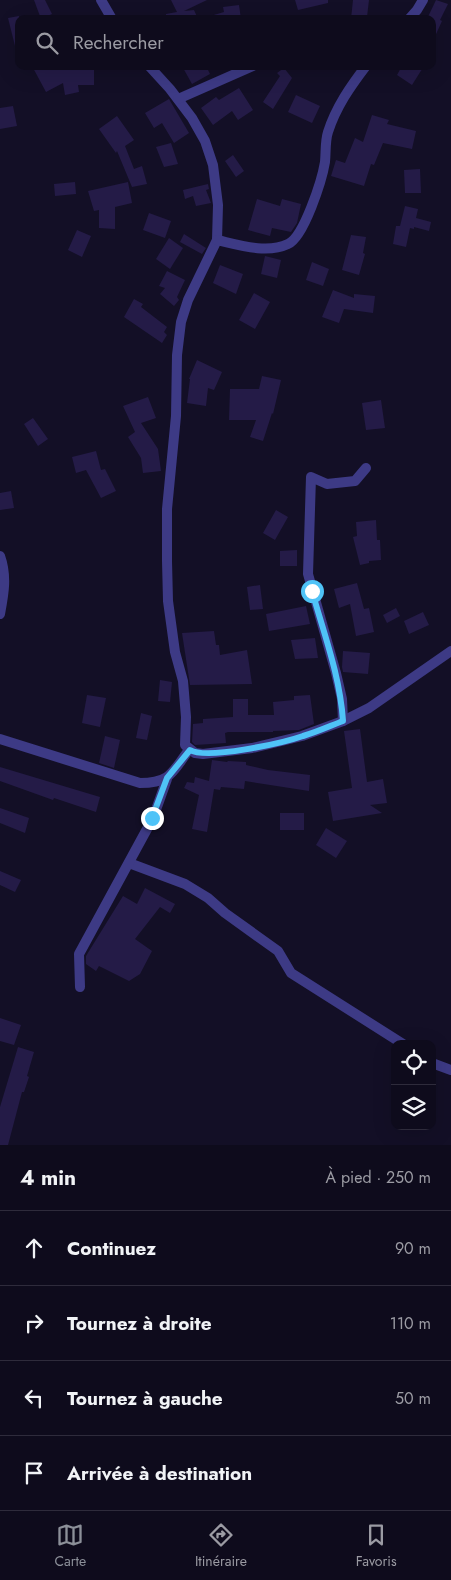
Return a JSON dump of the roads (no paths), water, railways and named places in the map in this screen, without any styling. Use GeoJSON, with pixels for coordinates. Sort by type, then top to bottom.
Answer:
{"type":"FeatureCollection","features":[{"type":"Feature","properties":{"kind":"street"},"geometry":{"type":"LineString","coordinates":[[100,0],[109,15]]}},
{"type":"Feature","properties":{"kind":"street"},"geometry":{"type":"LineString","coordinates":[[413,15],[423,0]]}},
{"type":"Feature","properties":{"kind":"street"},"geometry":{"type":"LineString","coordinates":[[153,70],[178,99],[192,118],[205,141],[212,165],[218,205],[217,240],[188,300],[181,322],[177,355],[176,416],[167,509],[168,601],[175,652],[183,681],[186,717],[185,745],[195,753],[203,754],[252,748],[302,736],[343,721],[369,708],[451,651]]}},
{"type":"Feature","properties":{"kind":"street"},"geometry":{"type":"LineString","coordinates":[[178,99],[244,70]]}},
{"type":"Feature","properties":{"kind":"street"},"geometry":{"type":"LineString","coordinates":[[217,240],[251,248],[279,248],[291,244],[302,229],[314,200],[324,164],[328,133],[339,106],[363,70]]}},
{"type":"Feature","properties":{"kind":"street"},"geometry":{"type":"LineString","coordinates":[[343,721],[342,700],[336,673],[308,574],[310,477],[327,484],[355,481],[366,468]]}},
{"type":"Feature","properties":{"kind":"street"},"geometry":{"type":"LineString","coordinates":[[0,556],[5,576],[5,589],[0,614]]}},
{"type":"Feature","properties":{"kind":"street"},"geometry":{"type":"LineString","coordinates":[[0,740],[140,783],[158,782],[167,778]]}},
{"type":"Feature","properties":{"kind":"street"},"geometry":{"type":"LineString","coordinates":[[80,987],[78,954],[152,818],[167,778],[190,750]]}},
{"type":"Feature","properties":{"kind":"street"},"geometry":{"type":"LineString","coordinates":[[128,863],[185,884],[208,898],[225,913],[278,951],[291,973],[397,1040]]}},
{"type":"Feature","properties":{"kind":"street"},"geometry":{"type":"LineString","coordinates":[[436,1064],[451,1070]]}}]}
